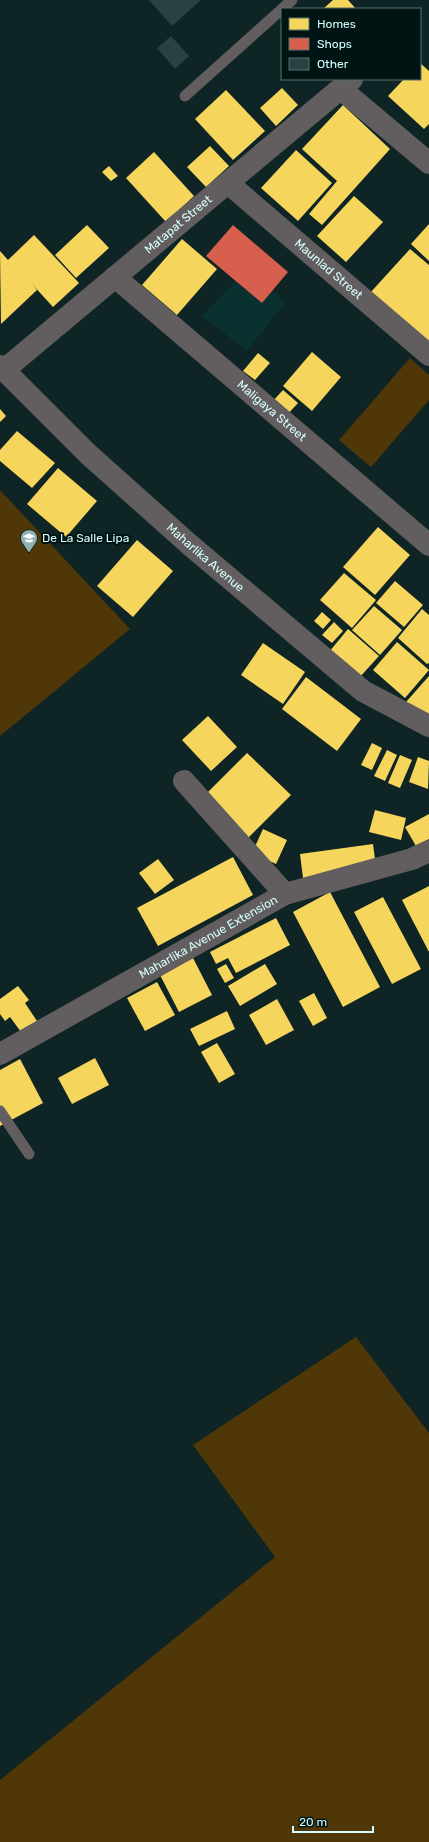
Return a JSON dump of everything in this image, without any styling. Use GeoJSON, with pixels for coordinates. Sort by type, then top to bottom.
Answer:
{"type":"FeatureCollection","features":[{"type":"Feature","properties":{"kind":"street"},"geometry":{"type":"LineString","coordinates":[[347,84],[429,163]]}},
{"type":"Feature","properties":{"kind":"street","name":"Matapat Street"},"geometry":{"type":"LineString","coordinates":[[2,368],[229,184],[347,84]]}},
{"type":"Feature","properties":{"kind":"street","name":"Maunlad Street"},"geometry":{"type":"LineString","coordinates":[[229,184],[429,355]]}},
{"type":"Feature","properties":{"kind":"street","name":"Maligaya Street"},"geometry":{"type":"LineString","coordinates":[[115,277],[429,545]]}},
{"type":"Feature","properties":{"kind":"street","name":"Maharlika Avenue"},"geometry":{"type":"LineString","coordinates":[[2,368],[88,454],[184,540],[362,691],[429,726]]}},
{"type":"Feature","properties":{"kind":"street"},"geometry":{"type":"LineString","coordinates":[[184,781],[285,894]]}},
{"type":"Feature","properties":{"kind":"street","name":"Maharlika Avenue Extension"},"geometry":{"type":"LineString","coordinates":[[0,1054],[285,894],[412,859],[429,851]]}},
{"type":"Feature","properties":{"kind":"lane"},"geometry":{"type":"LineString","coordinates":[[283,8],[292,0]]}},
{"type":"Feature","properties":{"kind":"lane"},"geometry":{"type":"LineString","coordinates":[[185,96],[281,10]]}},
{"type":"Feature","properties":{"kind":"lane"},"geometry":{"type":"LineString","coordinates":[[0,1111],[29,1154]]}},
{"type":"Feature","properties":{"kind":"shaded area"},"geometry":{"type":"Polygon","coordinates":[[[243,273],[266,284],[285,303],[247,351],[202,316],[243,273]]]}},
{"type":"Feature","properties":{"kind":"shaded area"},"geometry":{"type":"Polygon","coordinates":[[[410,358],[429,375],[429,400],[371,467],[339,440],[410,358]]]}},
{"type":"Feature","properties":{"kind":"shaded area","name":"De La Salle Lipa"},"geometry":{"type":"Polygon","coordinates":[[[0,490],[130,629],[0,736],[0,490]]]}},
{"type":"Feature","properties":{"kind":"shaded area"},"geometry":{"type":"Polygon","coordinates":[[[356,1337],[429,1433],[429,1842],[0,1842],[0,1780],[275,1557],[193,1445],[356,1337]]]}},
{"type":"Feature","properties":{"kind":"building: Homes"},"geometry":{"type":"Polygon","coordinates":[[[333,0],[348,0],[355,8],[324,8],[333,0]]]}},
{"type":"Feature","properties":{"kind":"building: Homes"},"geometry":{"type":"Polygon","coordinates":[[[421,64],[429,71],[429,124],[424,129],[388,96],[403,80],[421,80],[421,64]]]}},
{"type":"Feature","properties":{"kind":"building: Homes"},"geometry":{"type":"Polygon","coordinates":[[[282,88],[298,105],[276,126],[260,108],[282,88]]]}},
{"type":"Feature","properties":{"kind":"building: Homes"},"geometry":{"type":"Polygon","coordinates":[[[226,90],[265,131],[233,160],[195,119],[226,90]]]}},
{"type":"Feature","properties":{"kind":"building: Homes"},"geometry":{"type":"Polygon","coordinates":[[[343,105],[390,149],[322,225],[309,214],[337,181],[302,149],[343,105]]]}},
{"type":"Feature","properties":{"kind":"building: Homes"},"geometry":{"type":"Polygon","coordinates":[[[210,146],[229,166],[206,187],[187,167],[210,146]]]}},
{"type":"Feature","properties":{"kind":"building: Homes"},"geometry":{"type":"Polygon","coordinates":[[[296,150],[332,183],[298,221],[261,188],[296,150]]]}},
{"type":"Feature","properties":{"kind":"building: Homes"},"geometry":{"type":"Polygon","coordinates":[[[154,152],[194,196],[166,222],[126,178],[154,152]]]}},
{"type":"Feature","properties":{"kind":"building: Homes"},"geometry":{"type":"Polygon","coordinates":[[[109,166],[118,176],[111,181],[102,172],[109,166]]]}},
{"type":"Feature","properties":{"kind":"building: Homes"},"geometry":{"type":"Polygon","coordinates":[[[354,196],[383,222],[346,262],[317,236],[354,196]]]}},
{"type":"Feature","properties":{"kind":"building: Homes"},"geometry":{"type":"Polygon","coordinates":[[[429,224],[429,261],[411,244],[429,224]]]}},
{"type":"Feature","properties":{"kind":"building: Homes"},"geometry":{"type":"Polygon","coordinates":[[[87,225],[109,248],[76,278],[55,255],[87,225]]]}},
{"type":"Feature","properties":{"kind":"building: Homes"},"geometry":{"type":"Polygon","coordinates":[[[34,235],[79,283],[53,307],[32,284],[37,290],[1,324],[0,251],[8,260],[34,235]]]}},
{"type":"Feature","properties":{"kind":"building: Homes"},"geometry":{"type":"Polygon","coordinates":[[[182,239],[217,269],[177,315],[142,285],[182,239]]]}},
{"type":"Feature","properties":{"kind":"building: Homes"},"geometry":{"type":"Polygon","coordinates":[[[410,249],[429,265],[429,346],[370,293],[410,249]]]}},
{"type":"Feature","properties":{"kind":"building: Homes"},"geometry":{"type":"Polygon","coordinates":[[[312,352],[341,377],[312,411],[283,386],[312,352]]]}},
{"type":"Feature","properties":{"kind":"building: Homes"},"geometry":{"type":"Polygon","coordinates":[[[258,353],[270,363],[255,380],[243,371],[258,353]]]}},
{"type":"Feature","properties":{"kind":"building: Homes"},"geometry":{"type":"Polygon","coordinates":[[[283,390],[298,403],[286,416],[271,403],[283,390]]]}},
{"type":"Feature","properties":{"kind":"building: Homes"},"geometry":{"type":"Polygon","coordinates":[[[0,409],[6,416],[0,422],[0,409]]]}},
{"type":"Feature","properties":{"kind":"building: Homes"},"geometry":{"type":"Polygon","coordinates":[[[17,431],[55,463],[32,488],[0,461],[0,450],[17,431]]]}},
{"type":"Feature","properties":{"kind":"building: Homes"},"geometry":{"type":"Polygon","coordinates":[[[58,468],[97,501],[66,537],[27,504],[58,468]]]}},
{"type":"Feature","properties":{"kind":"building: Homes"},"geometry":{"type":"Polygon","coordinates":[[[378,527],[410,555],[375,595],[343,567],[378,527]]]}},
{"type":"Feature","properties":{"kind":"building: Homes"},"geometry":{"type":"Polygon","coordinates":[[[137,540],[173,571],[133,617],[97,586],[137,540]]]}},
{"type":"Feature","properties":{"kind":"building: Homes"},"geometry":{"type":"Polygon","coordinates":[[[344,573],[376,600],[352,628],[320,600],[344,573]]]}},
{"type":"Feature","properties":{"kind":"building: Homes"},"geometry":{"type":"Polygon","coordinates":[[[395,581],[423,605],[404,627],[376,603],[395,581]]]}},
{"type":"Feature","properties":{"kind":"building: Homes"},"geometry":{"type":"Polygon","coordinates":[[[374,606],[402,630],[380,655],[352,630],[374,606]]]}},
{"type":"Feature","properties":{"kind":"building: Homes"},"geometry":{"type":"Polygon","coordinates":[[[422,609],[429,615],[429,663],[427,664],[398,638],[422,609]]]}},
{"type":"Feature","properties":{"kind":"building: Homes"},"geometry":{"type":"Polygon","coordinates":[[[322,612],[331,620],[323,629],[314,621],[322,612]]]}},
{"type":"Feature","properties":{"kind":"building: Homes"},"geometry":{"type":"Polygon","coordinates":[[[334,622],[343,631],[332,643],[322,635],[334,622]]]}},
{"type":"Feature","properties":{"kind":"building: Homes"},"geometry":{"type":"Polygon","coordinates":[[[348,629],[379,656],[359,678],[329,652],[348,629]]]}},
{"type":"Feature","properties":{"kind":"building: Homes"},"geometry":{"type":"Polygon","coordinates":[[[397,642],[429,670],[405,698],[373,670],[397,642]]]}},
{"type":"Feature","properties":{"kind":"building: Homes"},"geometry":{"type":"Polygon","coordinates":[[[263,643],[305,672],[283,704],[241,675],[263,643]]]}},
{"type":"Feature","properties":{"kind":"building: Homes"},"geometry":{"type":"Polygon","coordinates":[[[429,676],[429,718],[406,702],[429,676]]]}},
{"type":"Feature","properties":{"kind":"building: Homes"},"geometry":{"type":"Polygon","coordinates":[[[306,677],[361,719],[337,751],[282,709],[306,677]]]}},
{"type":"Feature","properties":{"kind":"building: Homes"},"geometry":{"type":"Polygon","coordinates":[[[208,716],[237,747],[211,771],[182,740],[208,716]]]}},
{"type":"Feature","properties":{"kind":"building: Homes"},"geometry":{"type":"Polygon","coordinates":[[[372,743],[382,748],[372,770],[361,765],[372,743]]]}},
{"type":"Feature","properties":{"kind":"building: Homes"},"geometry":{"type":"Polygon","coordinates":[[[387,750],[397,755],[385,781],[374,776],[387,750]]]}},
{"type":"Feature","properties":{"kind":"building: Homes"},"geometry":{"type":"Polygon","coordinates":[[[247,753],[291,795],[248,838],[205,795],[247,753]]]}},
{"type":"Feature","properties":{"kind":"building: Homes"},"geometry":{"type":"Polygon","coordinates":[[[400,755],[412,760],[400,788],[388,783],[400,755]]]}},
{"type":"Feature","properties":{"kind":"building: Homes"},"geometry":{"type":"Polygon","coordinates":[[[418,757],[429,761],[428,789],[409,782],[418,757]]]}},
{"type":"Feature","properties":{"kind":"building: Homes"},"geometry":{"type":"Polygon","coordinates":[[[375,810],[406,818],[401,840],[369,832],[375,810]]]}},
{"type":"Feature","properties":{"kind":"building: Homes"},"geometry":{"type":"Polygon","coordinates":[[[429,814],[429,839],[416,846],[405,827],[429,814]]]}},
{"type":"Feature","properties":{"kind":"building: Homes"},"geometry":{"type":"Polygon","coordinates":[[[263,829],[287,840],[276,864],[252,853],[263,829]]]}},
{"type":"Feature","properties":{"kind":"building: Homes"},"geometry":{"type":"Polygon","coordinates":[[[373,844],[376,867],[303,878],[300,854],[373,844]]]}},
{"type":"Feature","properties":{"kind":"building: Homes"},"geometry":{"type":"Polygon","coordinates":[[[233,857],[253,895],[158,946],[137,908],[233,857]]]}},
{"type":"Feature","properties":{"kind":"building: Homes"},"geometry":{"type":"Polygon","coordinates":[[[158,859],[174,880],[155,894],[139,873],[158,859]]]}},
{"type":"Feature","properties":{"kind":"building: Homes"},"geometry":{"type":"Polygon","coordinates":[[[429,886],[429,952],[402,900],[429,886]]]}},
{"type":"Feature","properties":{"kind":"building: Homes"},"geometry":{"type":"Polygon","coordinates":[[[330,892],[380,987],[343,1007],[293,912],[330,892]]]}},
{"type":"Feature","properties":{"kind":"building: Homes"},"geometry":{"type":"Polygon","coordinates":[[[383,897],[421,969],[392,984],[354,912],[383,897]]]}},
{"type":"Feature","properties":{"kind":"building: Homes"},"geometry":{"type":"Polygon","coordinates":[[[276,918],[290,945],[236,973],[228,958],[216,964],[210,952],[276,918]]]}},
{"type":"Feature","properties":{"kind":"building: Homes"},"geometry":{"type":"Polygon","coordinates":[[[193,958],[212,995],[179,1012],[160,975],[193,958]]]}},
{"type":"Feature","properties":{"kind":"building: Homes"},"geometry":{"type":"Polygon","coordinates":[[[226,964],[234,978],[225,983],[217,969],[226,964]]]}},
{"type":"Feature","properties":{"kind":"building: Homes"},"geometry":{"type":"Polygon","coordinates":[[[265,964],[277,984],[240,1006],[228,986],[265,964]]]}},
{"type":"Feature","properties":{"kind":"building: Homes"},"geometry":{"type":"Polygon","coordinates":[[[157,982],[175,1015],[145,1031],[127,998],[157,982]]]}},
{"type":"Feature","properties":{"kind":"building: Homes"},"geometry":{"type":"Polygon","coordinates":[[[18,986],[29,1000],[25,1003],[37,1021],[21,1032],[10,1017],[5,1021],[0,1014],[0,999],[18,986]]]}},
{"type":"Feature","properties":{"kind":"building: Homes"},"geometry":{"type":"Polygon","coordinates":[[[314,993],[327,1018],[313,1026],[299,1001],[314,993]]]}},
{"type":"Feature","properties":{"kind":"building: Homes"},"geometry":{"type":"Polygon","coordinates":[[[277,999],[294,1030],[266,1045],[249,1015],[277,999]]]}},
{"type":"Feature","properties":{"kind":"building: Homes"},"geometry":{"type":"Polygon","coordinates":[[[227,1011],[235,1029],[199,1046],[190,1029],[227,1011]]]}},
{"type":"Feature","properties":{"kind":"building: Homes"},"geometry":{"type":"Polygon","coordinates":[[[217,1043],[235,1074],[219,1083],[201,1052],[217,1043]]]}},
{"type":"Feature","properties":{"kind":"building: Homes"},"geometry":{"type":"Polygon","coordinates":[[[95,1058],[109,1085],[72,1104],[58,1078],[95,1058]]]}},
{"type":"Feature","properties":{"kind":"building: Homes"},"geometry":{"type":"Polygon","coordinates":[[[20,1059],[43,1103],[0,1126],[0,1070],[20,1059]]]}},
{"type":"Feature","properties":{"kind":"building: Shops"},"geometry":{"type":"Polygon","coordinates":[[[233,225],[288,272],[262,303],[206,256],[233,225]]]}},
{"type":"Feature","properties":{"kind":"building: Other"},"geometry":{"type":"Polygon","coordinates":[[[149,0],[201,0],[172,26],[149,0]]]}},
{"type":"Feature","properties":{"kind":"building: Other"},"geometry":{"type":"Polygon","coordinates":[[[171,36],[189,56],[175,69],[157,48],[171,36]]]}},
{"type":"Feature","properties":{"kind":"place","name":"De La Salle Lipa"},"geometry":{"type":"Point","coordinates":[29,553]}}]}
